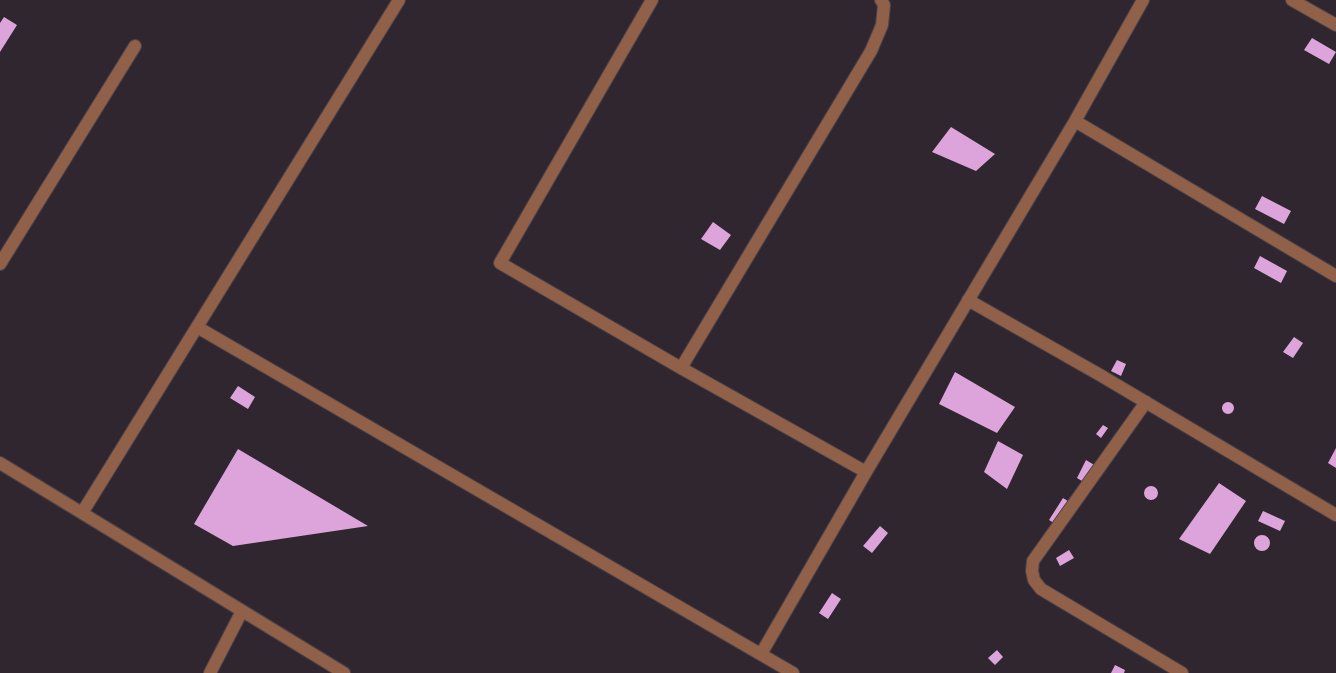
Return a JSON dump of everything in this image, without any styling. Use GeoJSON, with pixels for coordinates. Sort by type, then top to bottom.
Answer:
{"type":"FeatureCollection","features":[{"type":"Feature","properties":{"kind":"street"},"geometry":{"type":"LineString","coordinates":[[82,513],[399,0]]}},
{"type":"Feature","properties":{"kind":"street"},"geometry":{"type":"LineString","coordinates":[[652,0],[500,262],[681,368],[866,472]]}},
{"type":"Feature","properties":{"kind":"street"},"geometry":{"type":"LineString","coordinates":[[681,368],[871,50],[882,25],[884,5],[882,0]]}},
{"type":"Feature","properties":{"kind":"street"},"geometry":{"type":"LineString","coordinates":[[761,654],[866,472],[1075,120],[1143,0]]}},
{"type":"Feature","properties":{"kind":"street"},"geometry":{"type":"LineString","coordinates":[[1292,0],[1336,25]]}},
{"type":"Feature","properties":{"kind":"street"},"geometry":{"type":"LineString","coordinates":[[0,264],[135,46]]}},
{"type":"Feature","properties":{"kind":"street"},"geometry":{"type":"LineString","coordinates":[[1075,120],[1336,276]]}},
{"type":"Feature","properties":{"kind":"street"},"geometry":{"type":"LineString","coordinates":[[968,300],[1146,402],[1336,515]]}},
{"type":"Feature","properties":{"kind":"street"},"geometry":{"type":"LineString","coordinates":[[197,327],[793,673]]}},
{"type":"Feature","properties":{"kind":"street"},"geometry":{"type":"LineString","coordinates":[[1146,402],[1033,561],[1032,571],[1034,580],[1041,588],[1182,673]]}},
{"type":"Feature","properties":{"kind":"street"},"geometry":{"type":"LineString","coordinates":[[0,463],[344,673]]}},
{"type":"Feature","properties":{"kind":"street"},"geometry":{"type":"LineString","coordinates":[[210,673],[242,610]]}},
{"type":"Feature","properties":{"kind":"building"},"geometry":{"type":"Polygon","coordinates":[[[4,17],[17,25],[0,52],[0,23],[4,17]]]}},
{"type":"Feature","properties":{"kind":"building"},"geometry":{"type":"Polygon","coordinates":[[[1312,38],[1336,52],[1329,64],[1304,50],[1312,38]]]}},
{"type":"Feature","properties":{"kind":"building"},"geometry":{"type":"Polygon","coordinates":[[[951,127],[995,154],[976,171],[932,152],[951,127]]]}},
{"type":"Feature","properties":{"kind":"building"},"geometry":{"type":"Polygon","coordinates":[[[1262,196],[1291,211],[1284,224],[1255,209],[1262,196]]]}},
{"type":"Feature","properties":{"kind":"building"},"geometry":{"type":"Polygon","coordinates":[[[713,222],[731,235],[720,250],[701,239],[713,222]]]}},
{"type":"Feature","properties":{"kind":"building"},"geometry":{"type":"Polygon","coordinates":[[[1260,256],[1287,271],[1281,283],[1254,268],[1260,256]]]}},
{"type":"Feature","properties":{"kind":"building"},"geometry":{"type":"Polygon","coordinates":[[[1294,337],[1303,343],[1293,358],[1283,352],[1294,337]]]}},
{"type":"Feature","properties":{"kind":"building"},"geometry":{"type":"Polygon","coordinates":[[[1117,360],[1126,364],[1121,376],[1111,371],[1117,360]]]}},
{"type":"Feature","properties":{"kind":"building"},"geometry":{"type":"Polygon","coordinates":[[[955,372],[1015,407],[997,433],[939,404],[955,372]]]}},
{"type":"Feature","properties":{"kind":"building"},"geometry":{"type":"Polygon","coordinates":[[[238,386],[255,397],[248,409],[230,398],[238,386]]]}},
{"type":"Feature","properties":{"kind":"building"},"geometry":{"type":"Polygon","coordinates":[[[1226,402],[1230,402],[1234,408],[1230,414],[1226,414],[1222,410],[1222,406],[1226,402]]]}},
{"type":"Feature","properties":{"kind":"building"},"geometry":{"type":"Polygon","coordinates":[[[1103,425],[1108,428],[1101,438],[1096,434],[1103,425]]]}},
{"type":"Feature","properties":{"kind":"building"},"geometry":{"type":"Polygon","coordinates":[[[998,441],[1023,455],[1007,489],[984,472],[998,441]]]}},
{"type":"Feature","properties":{"kind":"building"},"geometry":{"type":"Polygon","coordinates":[[[1336,448],[1336,468],[1328,463],[1336,448]]]}},
{"type":"Feature","properties":{"kind":"building"},"geometry":{"type":"Polygon","coordinates":[[[238,449],[368,526],[233,546],[194,524],[238,449]]]}},
{"type":"Feature","properties":{"kind":"building"},"geometry":{"type":"Polygon","coordinates":[[[1086,460],[1096,466],[1087,484],[1077,478],[1086,460]]]}},
{"type":"Feature","properties":{"kind":"building"},"geometry":{"type":"Polygon","coordinates":[[[1219,483],[1246,501],[1210,554],[1179,539],[1219,483]]]}},
{"type":"Feature","properties":{"kind":"building"},"geometry":{"type":"Polygon","coordinates":[[[1151,486],[1156,488],[1158,493],[1156,498],[1151,500],[1146,498],[1144,493],[1146,488],[1151,486]]]}},
{"type":"Feature","properties":{"kind":"building"},"geometry":{"type":"Polygon","coordinates":[[[1063,498],[1071,503],[1057,525],[1049,520],[1063,498]]]}},
{"type":"Feature","properties":{"kind":"building"},"geometry":{"type":"Polygon","coordinates":[[[1263,511],[1285,521],[1280,531],[1258,521],[1263,511]]]}},
{"type":"Feature","properties":{"kind":"building"},"geometry":{"type":"Polygon","coordinates":[[[880,526],[888,533],[872,553],[863,546],[880,526]]]}},
{"type":"Feature","properties":{"kind":"building"},"geometry":{"type":"Polygon","coordinates":[[[1262,535],[1270,543],[1262,551],[1254,543],[1262,535]]]}},
{"type":"Feature","properties":{"kind":"building"},"geometry":{"type":"Polygon","coordinates":[[[1069,550],[1074,558],[1060,566],[1056,558],[1069,550]]]}},
{"type":"Feature","properties":{"kind":"building"},"geometry":{"type":"Polygon","coordinates":[[[832,593],[841,599],[828,619],[819,613],[832,593]]]}},
{"type":"Feature","properties":{"kind":"building"},"geometry":{"type":"Polygon","coordinates":[[[997,650],[1003,657],[995,665],[988,658],[997,650]]]}},
{"type":"Feature","properties":{"kind":"building"},"geometry":{"type":"Polygon","coordinates":[[[1115,665],[1125,670],[1124,673],[1111,673],[1115,665]]]}}]}
